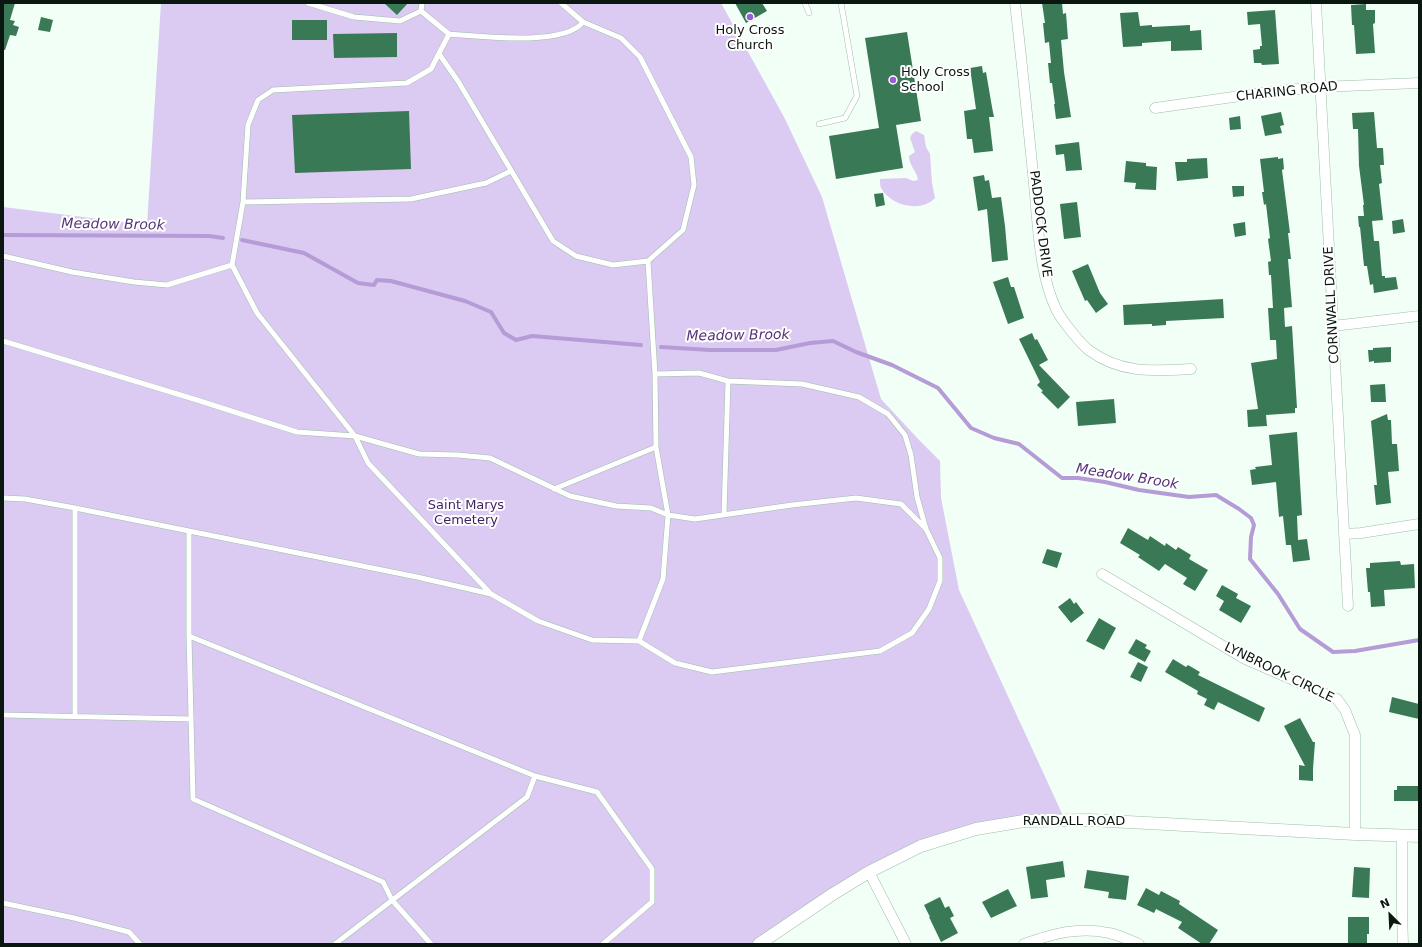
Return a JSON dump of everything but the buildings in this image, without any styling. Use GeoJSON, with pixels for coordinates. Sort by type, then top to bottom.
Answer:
{"type":"FeatureCollection","features":[{"type":"Feature","properties":{"kind":"street","name":"PADDOCK DRIVE"},"geometry":{"type":"LineString","coordinates":[[1015,3],[1040,247],[1048,288],[1057,312],[1089,350],[1117,366],[1148,371],[1191,369]]}},
{"type":"Feature","properties":{"kind":"street","name":"CORNWALL DRIVE"},"geometry":{"type":"LineString","coordinates":[[1316,3],[1348,606]]}},
{"type":"Feature","properties":{"kind":"street","name":"CHARING ROAD"},"geometry":{"type":"LineString","coordinates":[[1155,108],[1276,91],[1320,87],[1419,83]]}},
{"type":"Feature","properties":{"kind":"street"},"geometry":{"type":"LineString","coordinates":[[1333,326],[1419,316]]}},
{"type":"Feature","properties":{"kind":"street"},"geometry":{"type":"LineString","coordinates":[[1344,534],[1361,533],[1419,524]]}},
{"type":"Feature","properties":{"kind":"street","name":"LYNBROOK CIRCLE"},"geometry":{"type":"LineString","coordinates":[[1102,574],[1245,659],[1337,699],[1345,710],[1355,735],[1355,834]]}},
{"type":"Feature","properties":{"kind":"street","name":"RANDALL ROAD"},"geometry":{"type":"LineString","coordinates":[[759,944],[833,894],[869,872],[921,846],[976,829],[1024,821],[1090,820],[1419,836]]}},
{"type":"Feature","properties":{"kind":"street"},"geometry":{"type":"LineString","coordinates":[[1402,836],[1403,944]]}},
{"type":"Feature","properties":{"kind":"street"},"geometry":{"type":"LineString","coordinates":[[869,872],[906,944]]}},
{"type":"Feature","properties":{"kind":"street"},"geometry":{"type":"LineString","coordinates":[[1024,944],[1049,935],[1074,930],[1110,933],[1139,944]]}},
{"type":"Feature","properties":{"kind":"lane"},"geometry":{"type":"LineString","coordinates":[[308,3],[354,17],[400,21],[421,11]]}},
{"type":"Feature","properties":{"kind":"lane"},"geometry":{"type":"LineString","coordinates":[[421,11],[422,3]]}},
{"type":"Feature","properties":{"kind":"lane"},"geometry":{"type":"LineString","coordinates":[[439,54],[458,81],[553,241],[576,256],[613,265],[648,262],[683,230],[694,184],[692,157],[640,57],[621,38],[583,22],[561,3]]}},
{"type":"Feature","properties":{"kind":"lane"},"geometry":{"type":"LineString","coordinates":[[805,3],[809,13]]}},
{"type":"Feature","properties":{"kind":"lane"},"geometry":{"type":"LineString","coordinates":[[819,124],[845,118],[857,96],[841,3]]}},
{"type":"Feature","properties":{"kind":"lane"},"geometry":{"type":"LineString","coordinates":[[421,11],[449,34],[530,38],[562,34],[579,27],[583,22]]}},
{"type":"Feature","properties":{"kind":"lane"},"geometry":{"type":"LineString","coordinates":[[449,34],[431,69],[407,83],[273,90],[258,100],[248,125],[243,202],[232,265],[257,313],[355,436],[368,463],[491,594],[538,621],[592,640],[639,641],[675,663],[712,672],[880,651],[912,633],[929,609],[940,581],[940,558],[926,530],[917,497],[911,455],[905,435],[888,414],[859,397],[802,384],[728,380],[699,373],[655,374]]}},
{"type":"Feature","properties":{"kind":"lane"},"geometry":{"type":"LineString","coordinates":[[243,202],[411,199],[486,183],[511,171]]}},
{"type":"Feature","properties":{"kind":"lane"},"geometry":{"type":"LineString","coordinates":[[3,256],[80,273],[134,282],[168,285],[232,265]]}},
{"type":"Feature","properties":{"kind":"lane"},"geometry":{"type":"LineString","coordinates":[[639,641],[663,579],[668,515],[656,447],[655,374],[648,262]]}},
{"type":"Feature","properties":{"kind":"lane"},"geometry":{"type":"LineString","coordinates":[[3,341],[298,432],[355,436],[419,454],[490,458],[570,496],[616,506],[651,508],[668,515],[695,519],[856,498],[901,504],[926,530]]}},
{"type":"Feature","properties":{"kind":"lane"},"geometry":{"type":"LineString","coordinates":[[724,515],[728,380]]}},
{"type":"Feature","properties":{"kind":"lane"},"geometry":{"type":"LineString","coordinates":[[554,489],[656,447]]}},
{"type":"Feature","properties":{"kind":"lane"},"geometry":{"type":"LineString","coordinates":[[3,498],[25,499],[76,508],[416,577],[491,594]]}},
{"type":"Feature","properties":{"kind":"lane"},"geometry":{"type":"LineString","coordinates":[[75,716],[76,508]]}},
{"type":"Feature","properties":{"kind":"lane"},"geometry":{"type":"LineString","coordinates":[[189,531],[189,636],[193,799],[383,882],[392,900],[431,944]]}},
{"type":"Feature","properties":{"kind":"lane"},"geometry":{"type":"LineString","coordinates":[[189,636],[536,776],[597,792],[652,869],[652,902],[603,944]]}},
{"type":"Feature","properties":{"kind":"lane"},"geometry":{"type":"LineString","coordinates":[[3,715],[191,719]]}},
{"type":"Feature","properties":{"kind":"lane"},"geometry":{"type":"LineString","coordinates":[[335,944],[527,797],[536,776]]}},
{"type":"Feature","properties":{"kind":"lane"},"geometry":{"type":"LineString","coordinates":[[3,903],[74,918],[129,932],[140,944]]}},
{"type":"Feature","properties":{"kind":"green space","name":"Saint Marys Cemetery"},"geometry":{"type":"Polygon","coordinates":[[[161,3],[721,3],[784,117],[822,197],[881,399],[940,461],[941,498],[959,590],[1065,820],[1024,821],[921,846],[759,944],[3,944],[3,207],[147,225],[161,3]]]}},
{"type":"Feature","properties":{"kind":"green space"},"geometry":{"type":"Polygon","coordinates":[[[916,131],[924,135],[926,147],[930,154],[932,183],[935,198],[929,203],[914,206],[899,203],[892,199],[881,188],[880,179],[906,178],[913,181],[918,180],[909,160],[909,156],[915,152],[910,138],[916,131]]]}},
{"type":"Feature","properties":{"kind":"waterway","name":"Meadow Brook"},"geometry":{"type":"LineString","coordinates":[[3,235],[209,236],[223,238]]}},
{"type":"Feature","properties":{"kind":"waterway","name":"Meadow Brook"},"geometry":{"type":"LineString","coordinates":[[242,240],[304,253],[358,283],[374,285],[377,280],[391,281],[465,301],[491,312],[504,333],[516,340],[532,336],[641,345]]}},
{"type":"Feature","properties":{"kind":"waterway","name":"Meadow Brook"},"geometry":{"type":"LineString","coordinates":[[661,347],[710,350],[776,350],[810,343],[833,341],[856,352],[892,365],[938,388],[971,428],[994,438],[1019,444],[1062,478],[1078,478],[1105,482],[1139,490],[1189,497],[1216,495],[1239,509],[1251,518],[1254,525],[1251,537],[1250,559],[1278,594],[1300,629],[1333,652],[1355,651],[1419,640]]}},
{"type":"Feature","properties":{"kind":"place","name":"Holy Cross Church"},"geometry":{"type":"Point","coordinates":[750,17]}},
{"type":"Feature","properties":{"kind":"place","name":"Holy Cross School"},"geometry":{"type":"Point","coordinates":[893,80]}}]}
